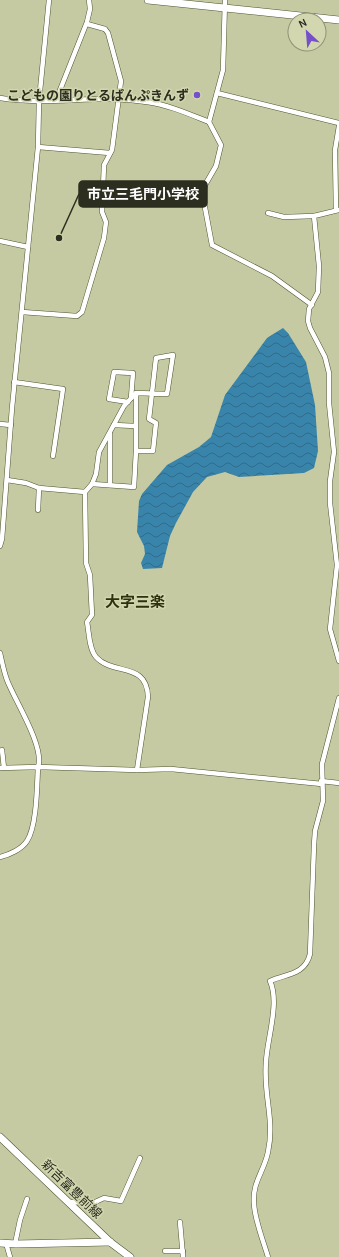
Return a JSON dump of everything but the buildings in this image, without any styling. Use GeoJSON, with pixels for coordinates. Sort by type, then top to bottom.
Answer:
{"type":"FeatureCollection","features":[{"type":"Feature","properties":{"kind":"main road"},"geometry":{"type":"LineString","coordinates":[[148,0],[339,20]]}},
{"type":"Feature","properties":{"kind":"main road","name":"新吉富豊前線"},"geometry":{"type":"LineString","coordinates":[[0,1137],[110,1242],[130,1257]]}},
{"type":"Feature","properties":{"kind":"main road"},"geometry":{"type":"LineString","coordinates":[[3,1243],[110,1242]]}},
{"type":"Feature","properties":{"kind":"street"},"geometry":{"type":"LineString","coordinates":[[0,546],[2,539],[2,505],[7,480],[14,382],[38,147],[38,101],[49,0]]}},
{"type":"Feature","properties":{"kind":"street"},"geometry":{"type":"LineString","coordinates":[[56,100],[87,24],[90,9],[89,0]]}},
{"type":"Feature","properties":{"kind":"street"},"geometry":{"type":"LineString","coordinates":[[209,122],[223,70],[225,0]]}},
{"type":"Feature","properties":{"kind":"street"},"geometry":{"type":"LineString","coordinates":[[22,312],[77,316],[82,312],[104,238],[106,222],[102,212],[104,165],[110,153],[121,81],[108,33],[105,29],[87,24]]}},
{"type":"Feature","properties":{"kind":"street"},"geometry":{"type":"LineString","coordinates":[[217,93],[339,124],[335,150],[338,210],[314,216],[284,217],[268,213]]}},
{"type":"Feature","properties":{"kind":"street"},"geometry":{"type":"LineString","coordinates":[[0,98],[38,101],[118,99],[162,105],[209,122],[221,145],[216,166],[205,185],[202,197],[212,245],[272,276],[312,305]]}},
{"type":"Feature","properties":{"kind":"street"},"geometry":{"type":"LineString","coordinates":[[38,147],[110,153]]}},
{"type":"Feature","properties":{"kind":"street"},"geometry":{"type":"LineString","coordinates":[[314,216],[319,266],[318,292],[309,309],[309,324],[325,357],[329,373],[329,403],[334,452],[330,481],[330,503],[337,565],[330,629],[339,660]]}},
{"type":"Feature","properties":{"kind":"street"},"geometry":{"type":"LineString","coordinates":[[0,241],[28,247]]}},
{"type":"Feature","properties":{"kind":"street"},"geometry":{"type":"LineString","coordinates":[[136,451],[153,452],[156,423],[149,419],[151,393],[156,358],[159,356],[173,355],[167,394],[151,393],[136,393],[129,400],[99,452],[96,474],[92,484],[85,492],[86,563],[90,575],[92,615],[87,622],[94,653],[97,658],[106,665],[135,672],[143,680],[147,688],[148,697],[137,770]]}},
{"type":"Feature","properties":{"kind":"street"},"geometry":{"type":"LineString","coordinates":[[114,372],[133,373],[129,400],[109,399],[114,372]]}},
{"type":"Feature","properties":{"kind":"street"},"geometry":{"type":"LineString","coordinates":[[14,382],[63,389],[53,456]]}},
{"type":"Feature","properties":{"kind":"street"},"geometry":{"type":"LineString","coordinates":[[92,484],[134,487],[136,451],[136,393]]}},
{"type":"Feature","properties":{"kind":"street"},"geometry":{"type":"LineString","coordinates":[[0,424],[11,425]]}},
{"type":"Feature","properties":{"kind":"street"},"geometry":{"type":"LineString","coordinates":[[114,425],[135,426]]}},
{"type":"Feature","properties":{"kind":"street"},"geometry":{"type":"LineString","coordinates":[[110,433],[110,485]]}},
{"type":"Feature","properties":{"kind":"street"},"geometry":{"type":"LineString","coordinates":[[7,480],[26,483],[39,488],[85,492]]}},
{"type":"Feature","properties":{"kind":"street"},"geometry":{"type":"LineString","coordinates":[[38,510],[39,488]]}},
{"type":"Feature","properties":{"kind":"street"},"geometry":{"type":"LineString","coordinates":[[0,653],[7,679],[37,744],[40,762],[38,767],[36,800],[29,837],[21,847],[7,855],[0,857]]}},
{"type":"Feature","properties":{"kind":"street"},"geometry":{"type":"LineString","coordinates":[[268,1257],[254,1205],[255,1184],[265,1163],[271,1132],[271,1115],[265,1085],[266,1062],[272,1021],[273,991],[270,981],[302,969],[307,964],[310,954],[315,831],[323,801],[322,764],[339,698]]}},
{"type":"Feature","properties":{"kind":"street"},"geometry":{"type":"LineString","coordinates":[[2,750],[2,768],[38,767],[137,770],[176,769],[339,783]]}},
{"type":"Feature","properties":{"kind":"street"},"geometry":{"type":"LineString","coordinates":[[69,1202],[94,1203],[104,1198],[120,1201],[140,1158]]}},
{"type":"Feature","properties":{"kind":"street"},"geometry":{"type":"LineString","coordinates":[[15,1244],[20,1220],[27,1199]]}},
{"type":"Feature","properties":{"kind":"street"},"geometry":{"type":"LineString","coordinates":[[180,1222],[183,1257]]}},
{"type":"Feature","properties":{"kind":"street"},"geometry":{"type":"LineString","coordinates":[[3,1243],[10,1257]]}},
{"type":"Feature","properties":{"kind":"street"},"geometry":{"type":"LineString","coordinates":[[165,1251],[183,1251]]}},
{"type":"Feature","properties":{"kind":"water"},"geometry":{"type":"Polygon","coordinates":[[[283,328],[288,333],[306,362],[315,405],[318,451],[314,468],[304,473],[239,477],[225,472],[207,477],[193,492],[176,523],[170,536],[162,568],[143,569],[141,563],[145,554],[144,546],[137,532],[139,501],[142,494],[167,465],[199,447],[211,437],[225,395],[267,338],[283,328]]]}},
{"type":"Feature","properties":{"kind":"place","name":"こどもの園りとるぱんぷきんず"},"geometry":{"type":"Point","coordinates":[197,95]}},
{"type":"Feature","properties":{"kind":"place","name":"市立三毛門小学校"},"geometry":{"type":"Point","coordinates":[59,238]}},
{"type":"Feature","properties":{"kind":"district","name":"大字三楽"},"geometry":{"type":"Point","coordinates":[135,602]}}]}
